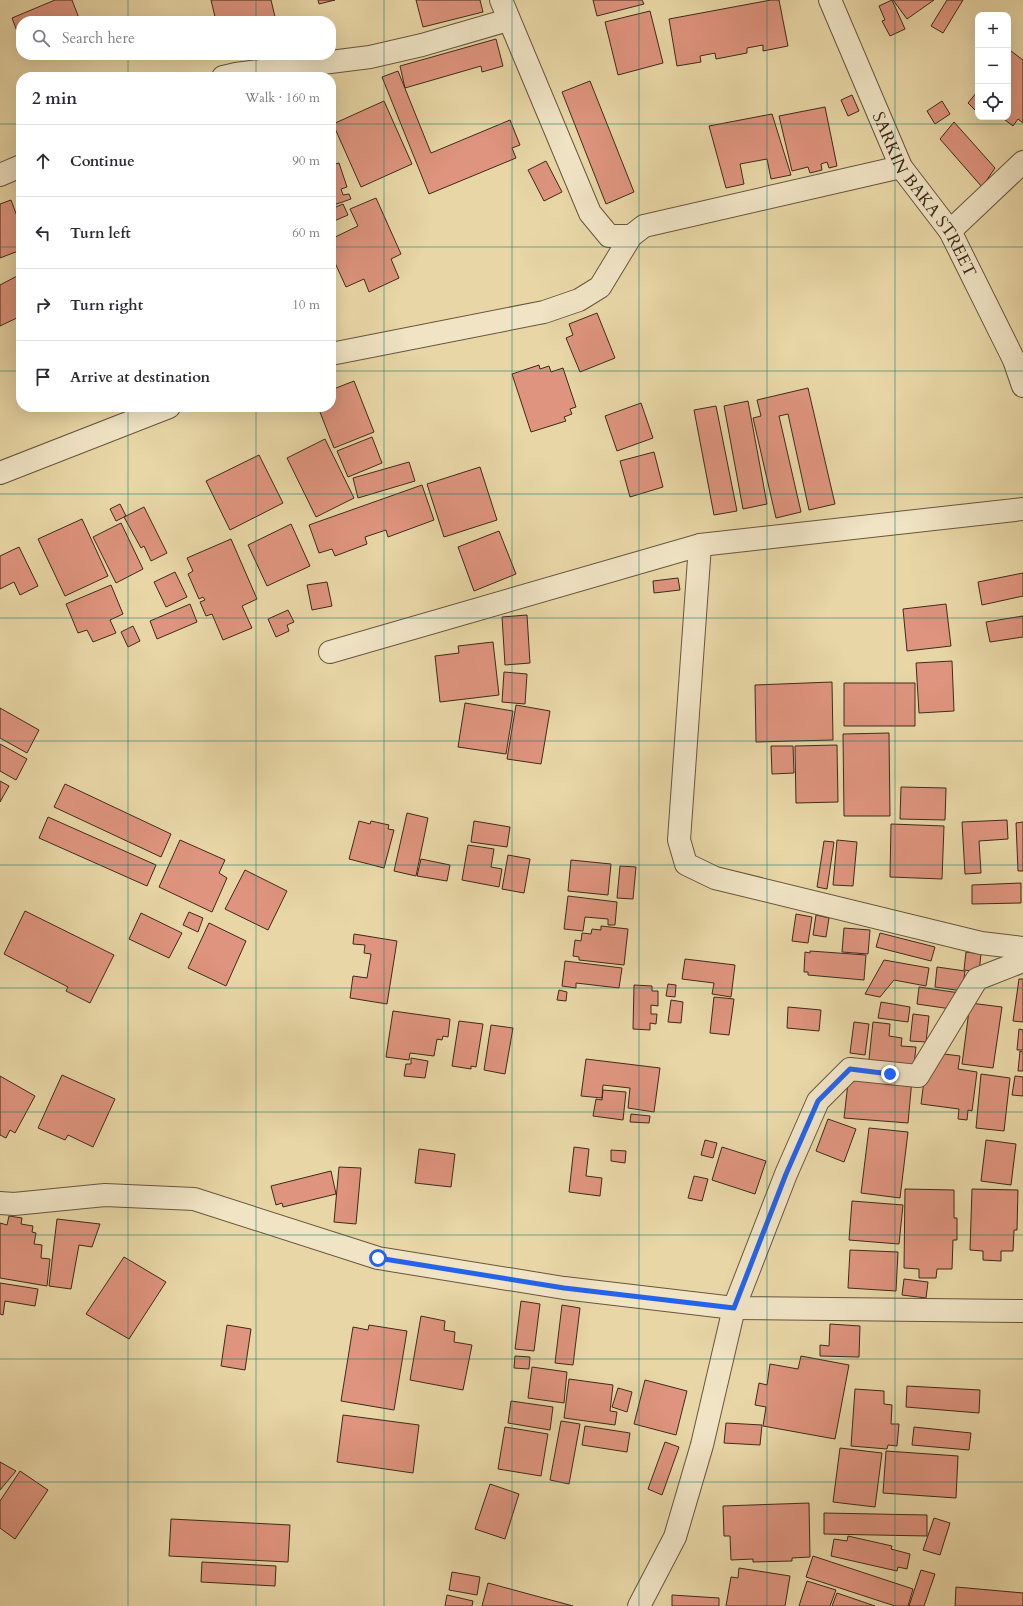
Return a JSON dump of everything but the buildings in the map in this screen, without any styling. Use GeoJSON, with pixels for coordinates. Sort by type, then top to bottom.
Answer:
{"type":"FeatureCollection","features":[{"type":"Feature","properties":{"kind":"street","name":"SARKIN BAKA STREET"},"geometry":{"type":"LineString","coordinates":[[830,0],[901,167],[950,231],[1014,360],[1023,386]]}},
{"type":"Feature","properties":{"kind":"street"},"geometry":{"type":"LineString","coordinates":[[252,72],[370,57],[422,45],[505,10],[590,213],[609,236],[631,236]]}},
{"type":"Feature","properties":{"kind":"street"},"geometry":{"type":"LineString","coordinates":[[950,231],[1023,162]]}},
{"type":"Feature","properties":{"kind":"street"},"geometry":{"type":"LineString","coordinates":[[336,353],[544,312],[579,300],[600,287],[631,236],[644,226],[901,167]]}},
{"type":"Feature","properties":{"kind":"street"},"geometry":{"type":"LineString","coordinates":[[0,175],[16,168]]}},
{"type":"Feature","properties":{"kind":"street"},"geometry":{"type":"LineString","coordinates":[[0,473],[156,412]]}},
{"type":"Feature","properties":{"kind":"street"},"geometry":{"type":"LineString","coordinates":[[330,652],[700,545],[1023,509]]}},
{"type":"Feature","properties":{"kind":"street"},"geometry":{"type":"LineString","coordinates":[[700,545],[679,840],[686,864],[715,878],[981,943],[1023,948]]}},
{"type":"Feature","properties":{"kind":"street"},"geometry":{"type":"LineString","coordinates":[[640,1606],[675,1537],[702,1445],[734,1308],[786,1174],[818,1101],[850,1069],[918,1076],[977,979],[1023,961]]}},
{"type":"Feature","properties":{"kind":"street"},"geometry":{"type":"LineString","coordinates":[[0,1203],[14,1204],[104,1195],[194,1199],[378,1258],[564,1288],[734,1308],[1023,1311]]}},
{"type":"Feature","properties":{"kind":"route"},"geometry":{"type":"LineString","coordinates":[[378,1258],[564,1288],[734,1308],[786,1174],[818,1101],[850,1069],[890,1074]]}}]}
